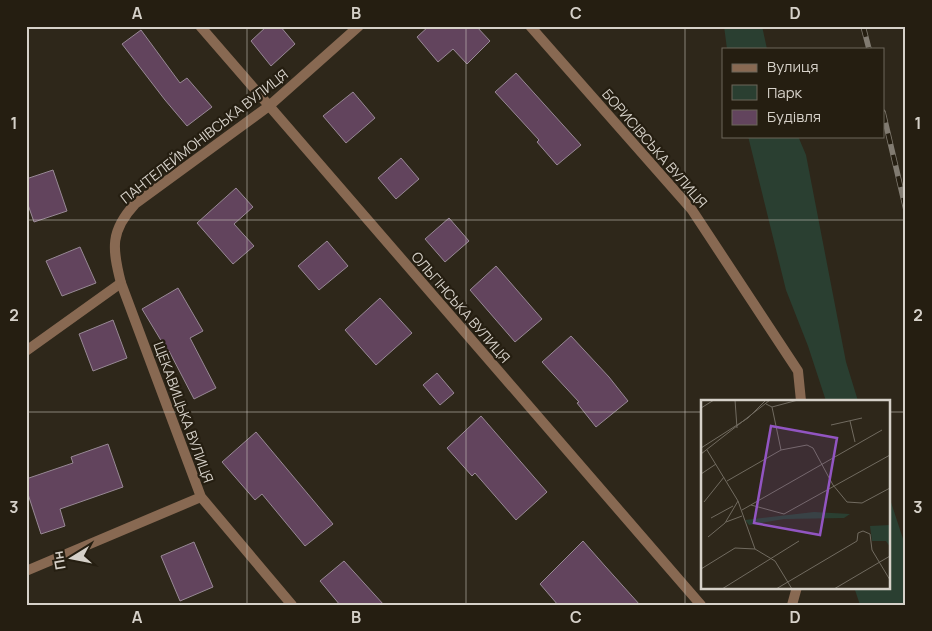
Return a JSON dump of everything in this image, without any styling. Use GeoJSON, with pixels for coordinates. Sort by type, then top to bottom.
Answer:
{"type":"FeatureCollection","features":[{"type":"Feature","properties":{"kind":"street","name":"ОЛЬГІНСЬКА ВУЛИЦЯ"},"geometry":{"type":"LineString","coordinates":[[200,26],[701,605]]}},
{"type":"Feature","properties":{"kind":"street","name":"ПАНТЕЛЕЙМОНІВСЬКА ВУЛИЦЯ"},"geometry":{"type":"LineString","coordinates":[[116,231],[123,216],[135,204],[269,106],[358,26]]}},
{"type":"Feature","properties":{"kind":"street","name":"БОРИСІВСЬКА ВУЛИЦЯ"},"geometry":{"type":"LineString","coordinates":[[530,26],[692,210],[798,371],[800,400]]}},
{"type":"Feature","properties":{"kind":"street","name":"ЩЕКАВИЦЬКА ВУЛИЦЯ"},"geometry":{"type":"LineString","coordinates":[[116,231],[114,248],[121,283],[201,497],[292,605]]}},
{"type":"Feature","properties":{"kind":"street"},"geometry":{"type":"LineString","coordinates":[[26,351],[121,283]]}},
{"type":"Feature","properties":{"kind":"street"},"geometry":{"type":"LineString","coordinates":[[26,571],[201,497]]}},
{"type":"Feature","properties":{"kind":"street"},"geometry":{"type":"LineString","coordinates":[[792,605],[797,588]]}},
{"type":"Feature","properties":{"kind":"green space"},"geometry":{"type":"Polygon","coordinates":[[[724,26],[762,26],[767,48],[727,48],[724,26]]]}},
{"type":"Feature","properties":{"kind":"green space"},"geometry":{"type":"Polygon","coordinates":[[[748,138],[799,138],[806,155],[846,362],[858,400],[826,400],[808,346],[786,290],[748,138]]]}},
{"type":"Feature","properties":{"kind":"green space"},"geometry":{"type":"Polygon","coordinates":[[[890,499],[906,548],[906,605],[860,605],[854,588],[890,588],[890,499]]]}},
{"type":"Feature","properties":{"kind":"building"},"geometry":{"type":"Polygon","coordinates":[[[267,26],[280,26],[295,44],[271,66],[251,41],[267,26]]]}},
{"type":"Feature","properties":{"kind":"building"},"geometry":{"type":"Polygon","coordinates":[[[429,26],[476,26],[490,41],[467,64],[453,49],[438,62],[417,37],[429,26]]]}},
{"type":"Feature","properties":{"kind":"building"},"geometry":{"type":"Polygon","coordinates":[[[141,30],[180,83],[187,78],[212,107],[187,126],[122,44],[141,30]]]}},
{"type":"Feature","properties":{"kind":"building"},"geometry":{"type":"Polygon","coordinates":[[[516,73],[581,145],[557,165],[537,142],[539,140],[495,92],[516,73]]]}},
{"type":"Feature","properties":{"kind":"building"},"geometry":{"type":"Polygon","coordinates":[[[353,92],[375,118],[346,143],[323,116],[353,92]]]}},
{"type":"Feature","properties":{"kind":"building"},"geometry":{"type":"Polygon","coordinates":[[[401,158],[419,179],[396,199],[378,178],[401,158]]]}},
{"type":"Feature","properties":{"kind":"building"},"geometry":{"type":"Polygon","coordinates":[[[53,170],[67,211],[34,222],[26,199],[26,179],[53,170]]]}},
{"type":"Feature","properties":{"kind":"building"},"geometry":{"type":"Polygon","coordinates":[[[236,188],[253,207],[234,224],[254,246],[233,264],[197,223],[236,188]]]}},
{"type":"Feature","properties":{"kind":"building"},"geometry":{"type":"Polygon","coordinates":[[[449,218],[469,241],[445,262],[425,239],[449,218]]]}},
{"type":"Feature","properties":{"kind":"building"},"geometry":{"type":"Polygon","coordinates":[[[327,241],[348,266],[319,290],[298,266],[327,241]]]}},
{"type":"Feature","properties":{"kind":"building"},"geometry":{"type":"Polygon","coordinates":[[[80,247],[96,283],[62,296],[46,261],[80,247]]]}},
{"type":"Feature","properties":{"kind":"building"},"geometry":{"type":"Polygon","coordinates":[[[496,266],[542,319],[515,342],[470,290],[496,266]]]}},
{"type":"Feature","properties":{"kind":"building"},"geometry":{"type":"Polygon","coordinates":[[[178,288],[203,331],[190,338],[216,388],[194,399],[169,351],[142,309],[178,288]]]}},
{"type":"Feature","properties":{"kind":"building"},"geometry":{"type":"Polygon","coordinates":[[[380,298],[412,333],[376,365],[345,330],[380,298]]]}},
{"type":"Feature","properties":{"kind":"building"},"geometry":{"type":"Polygon","coordinates":[[[113,320],[127,358],[93,371],[79,334],[113,320]]]}},
{"type":"Feature","properties":{"kind":"building"},"geometry":{"type":"Polygon","coordinates":[[[571,336],[609,377],[628,401],[596,427],[577,403],[579,402],[542,362],[571,336]]]}},
{"type":"Feature","properties":{"kind":"building"},"geometry":{"type":"Polygon","coordinates":[[[437,373],[454,393],[440,405],[423,385],[437,373]]]}},
{"type":"Feature","properties":{"kind":"building"},"geometry":{"type":"Polygon","coordinates":[[[481,416],[547,492],[516,520],[475,473],[472,476],[447,448],[481,416]]]}},
{"type":"Feature","properties":{"kind":"building"},"geometry":{"type":"Polygon","coordinates":[[[256,432],[333,524],[305,546],[262,494],[255,500],[222,462],[256,432]]]}},
{"type":"Feature","properties":{"kind":"building"},"geometry":{"type":"Polygon","coordinates":[[[108,444],[123,487],[60,509],[65,526],[41,534],[26,488],[26,479],[73,463],[71,457],[108,444]]]}},
{"type":"Feature","properties":{"kind":"building"},"geometry":{"type":"Polygon","coordinates":[[[583,541],[640,605],[558,605],[540,584],[583,541]]]}},
{"type":"Feature","properties":{"kind":"building"},"geometry":{"type":"Polygon","coordinates":[[[194,542],[213,587],[180,601],[161,556],[194,542]]]}},
{"type":"Feature","properties":{"kind":"building"},"geometry":{"type":"Polygon","coordinates":[[[344,561],[384,605],[340,605],[320,581],[344,561]]]}},
{"type":"Feature","properties":{"kind":"railway"},"geometry":{"type":"LineString","coordinates":[[863,26],[869,48]]}},
{"type":"Feature","properties":{"kind":"railway"},"geometry":{"type":"LineString","coordinates":[[884,116],[906,210]]}}]}
